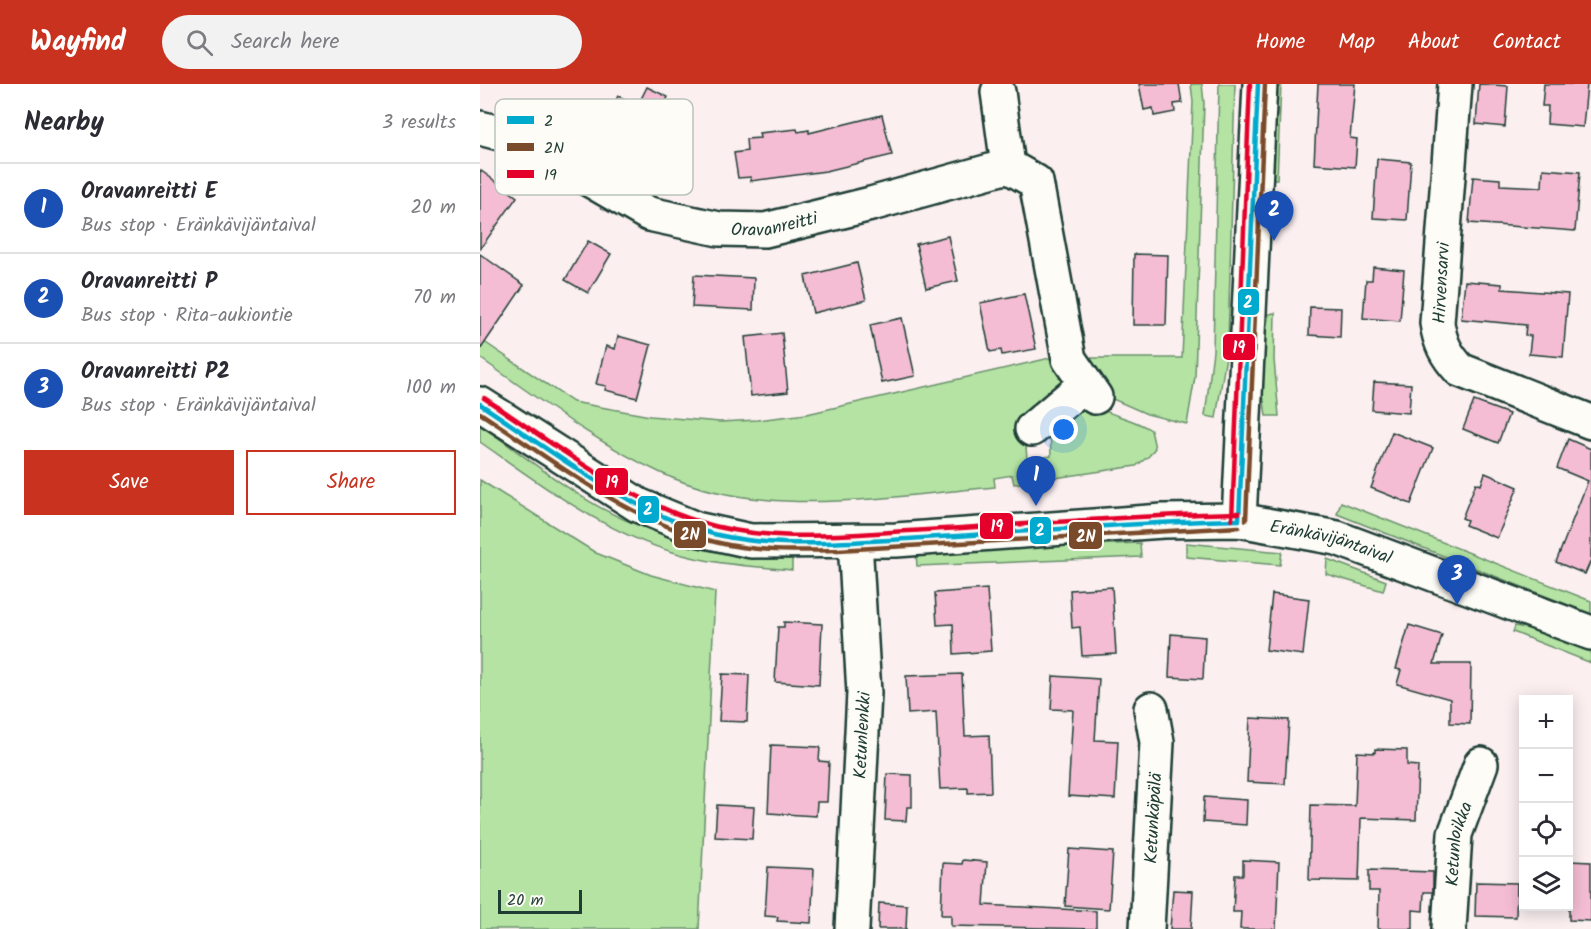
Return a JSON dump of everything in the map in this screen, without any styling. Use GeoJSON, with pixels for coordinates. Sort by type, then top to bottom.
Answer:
{"type":"FeatureCollection","features":[{"type":"Feature","properties":{"kind":"street","name":"Hirvensarvi"},"geometry":{"type":"LineString","coordinates":[[1455,84],[1437,323],[1440,341],[1446,356],[1460,370],[1591,422]]}},
{"type":"Feature","properties":{"kind":"street"},"geometry":{"type":"LineString","coordinates":[[1239,520],[1260,87]]}},
{"type":"Feature","properties":{"kind":"street"},"geometry":{"type":"LineString","coordinates":[[998,92],[1008,166],[1036,182],[1069,359],[1090,391],[1032,429]]}},
{"type":"Feature","properties":{"kind":"street","name":"Oravanreitti"},"geometry":{"type":"LineString","coordinates":[[480,128],[495,132]]}},
{"type":"Feature","properties":{"kind":"street","name":"Oravanreitti"},"geometry":{"type":"LineString","coordinates":[[617,195],[650,214],[719,229],[765,230],[871,204],[1008,166]]}},
{"type":"Feature","properties":{"kind":"street","name":"Eränkävijäntaival"},"geometry":{"type":"LineString","coordinates":[[480,404],[638,505],[696,529],[751,541],[855,541],[982,536],[1163,521],[1239,520],[1337,538],[1591,633]]}},
{"type":"Feature","properties":{"kind":"street","name":"Ketunlenkki"},"geometry":{"type":"LineString","coordinates":[[852,929],[864,693],[855,541]]}},
{"type":"Feature","properties":{"kind":"street","name":"Ketunkäpälä"},"geometry":{"type":"LineString","coordinates":[[1147,929],[1157,742],[1151,709]]}},
{"type":"Feature","properties":{"kind":"street","name":"Ketunloikka"},"geometry":{"type":"LineString","coordinates":[[1449,929],[1455,834],[1481,764]]}},
{"type":"Feature","properties":{"kind":"green space"},"geometry":{"type":"Polygon","coordinates":[[[1191,84],[1202,84],[1204,103],[1195,377],[1187,424],[1147,414],[1108,397],[1078,358],[1182,358],[1193,102],[1191,84]]]}},
{"type":"Feature","properties":{"kind":"green space"},"geometry":{"type":"Polygon","coordinates":[[[1219,84],[1235,84],[1228,344],[1216,418],[1205,416],[1213,351],[1219,84]]]}},
{"type":"Feature","properties":{"kind":"green space"},"geometry":{"type":"Polygon","coordinates":[[[1268,84],[1281,84],[1277,179],[1271,179],[1268,84]]]}},
{"type":"Feature","properties":{"kind":"green space"},"geometry":{"type":"Polygon","coordinates":[[[1275,313],[1274,360],[1279,416],[1266,416],[1259,364],[1269,314],[1275,313]]]}},
{"type":"Feature","properties":{"kind":"green space"},"geometry":{"type":"Polygon","coordinates":[[[480,339],[573,402],[650,416],[720,422],[807,414],[1050,358],[1061,358],[1071,381],[1024,420],[1027,460],[1051,456],[1050,427],[1084,398],[1100,409],[1151,430],[1155,448],[1136,466],[1014,484],[1012,475],[994,478],[995,487],[826,501],[783,501],[741,497],[700,488],[661,473],[614,448],[568,420],[480,358],[480,339]]]}},
{"type":"Feature","properties":{"kind":"green space"},"geometry":{"type":"Polygon","coordinates":[[[480,425],[555,479],[615,515],[654,531],[693,542],[732,551],[792,558],[792,570],[720,563],[678,554],[617,530],[561,498],[480,442],[480,425]]]}},
{"type":"Feature","properties":{"kind":"green space"},"geometry":{"type":"Polygon","coordinates":[[[480,480],[596,553],[651,575],[715,592],[699,929],[480,929],[480,480]]]}},
{"type":"Feature","properties":{"kind":"green space"},"geometry":{"type":"Polygon","coordinates":[[[1341,502],[1591,601],[1591,614],[1337,514],[1341,502]]]}},
{"type":"Feature","properties":{"kind":"green space"},"geometry":{"type":"Polygon","coordinates":[[[1140,543],[1141,557],[917,566],[916,552],[1140,543]]]}},
{"type":"Feature","properties":{"kind":"green space"},"geometry":{"type":"Polygon","coordinates":[[[1186,543],[1282,552],[1280,565],[1186,557],[1186,543]]]}},
{"type":"Feature","properties":{"kind":"green space"},"geometry":{"type":"Polygon","coordinates":[[[1327,559],[1386,581],[1383,591],[1326,574],[1327,559]]]}},
{"type":"Feature","properties":{"kind":"green space"},"geometry":{"type":"Polygon","coordinates":[[[1515,626],[1546,632],[1591,649],[1591,663],[1513,632],[1515,626]]]}},
{"type":"Feature","properties":{"kind":"building"},"geometry":{"type":"Polygon","coordinates":[[[1139,84],[1179,84],[1182,103],[1174,104],[1175,112],[1154,116],[1153,108],[1144,110],[1139,84]]]}},
{"type":"Feature","properties":{"kind":"building"},"geometry":{"type":"Polygon","coordinates":[[[1318,84],[1355,84],[1350,138],[1357,139],[1355,167],[1314,164],[1318,84]]]}},
{"type":"Feature","properties":{"kind":"building"},"geometry":{"type":"Polygon","coordinates":[[[1479,84],[1508,86],[1505,127],[1476,124],[1479,84]]]}},
{"type":"Feature","properties":{"kind":"building"},"geometry":{"type":"Polygon","coordinates":[[[1544,84],[1587,84],[1583,127],[1547,124],[1548,106],[1542,106],[1544,84]]]}},
{"type":"Feature","properties":{"kind":"building"},"geometry":{"type":"Polygon","coordinates":[[[647,87],[668,97],[667,99],[641,99],[647,87]]]}},
{"type":"Feature","properties":{"kind":"building"},"geometry":{"type":"Polygon","coordinates":[[[882,115],[892,155],[826,171],[751,181],[751,177],[738,178],[734,153],[747,151],[746,139],[760,138],[759,133],[797,129],[798,132],[809,130],[809,133],[882,115]]]}},
{"type":"Feature","properties":{"kind":"building"},"geometry":{"type":"Polygon","coordinates":[[[1377,159],[1411,162],[1407,220],[1373,218],[1377,159]]]}},
{"type":"Feature","properties":{"kind":"building"},"geometry":{"type":"Polygon","coordinates":[[[1543,169],[1580,172],[1575,231],[1469,223],[1473,177],[1500,179],[1500,185],[1542,187],[1543,169]]]}},
{"type":"Feature","properties":{"kind":"building"},"geometry":{"type":"Polygon","coordinates":[[[480,170],[495,181],[495,195],[517,197],[480,249],[480,170]]]}},
{"type":"Feature","properties":{"kind":"building"},"geometry":{"type":"Polygon","coordinates":[[[948,236],[958,281],[926,288],[916,244],[948,236]]]}},
{"type":"Feature","properties":{"kind":"building"},"geometry":{"type":"Polygon","coordinates":[[[588,241],[611,254],[588,293],[565,280],[588,241]]]}},
{"type":"Feature","properties":{"kind":"building"},"geometry":{"type":"Polygon","coordinates":[[[480,254],[524,285],[480,350],[480,254]]]}},
{"type":"Feature","properties":{"kind":"building"},"geometry":{"type":"Polygon","coordinates":[[[1134,254],[1168,255],[1166,325],[1133,325],[1134,254]]]}},
{"type":"Feature","properties":{"kind":"building"},"geometry":{"type":"Polygon","coordinates":[[[857,263],[866,300],[813,313],[805,276],[857,263]]]}},
{"type":"Feature","properties":{"kind":"building"},"geometry":{"type":"Polygon","coordinates":[[[1373,267],[1404,270],[1400,321],[1363,318],[1366,280],[1372,280],[1373,267]]]}},
{"type":"Feature","properties":{"kind":"building"},"geometry":{"type":"Polygon","coordinates":[[[694,275],[754,278],[753,310],[692,307],[694,275]]]}},
{"type":"Feature","properties":{"kind":"building"},"geometry":{"type":"Polygon","coordinates":[[[1465,281],[1502,284],[1502,289],[1568,294],[1563,357],[1529,354],[1531,336],[1525,335],[1526,325],[1461,319],[1465,281]]]}},
{"type":"Feature","properties":{"kind":"building"},"geometry":{"type":"Polygon","coordinates":[[[1024,294],[1036,349],[1002,355],[1001,350],[990,352],[980,303],[1024,294]]]}},
{"type":"Feature","properties":{"kind":"building"},"geometry":{"type":"Polygon","coordinates":[[[1310,307],[1341,308],[1340,337],[1309,335],[1310,307]]]}},
{"type":"Feature","properties":{"kind":"building"},"geometry":{"type":"Polygon","coordinates":[[[902,318],[915,376],[882,383],[870,325],[902,318]]]}},
{"type":"Feature","properties":{"kind":"building"},"geometry":{"type":"Polygon","coordinates":[[[782,333],[788,392],[751,396],[745,337],[782,333]]]}},
{"type":"Feature","properties":{"kind":"building"},"geometry":{"type":"Polygon","coordinates":[[[618,336],[651,345],[637,398],[605,390],[606,386],[596,384],[606,346],[615,349],[618,336]]]}},
{"type":"Feature","properties":{"kind":"building"},"geometry":{"type":"Polygon","coordinates":[[[1374,382],[1411,384],[1409,413],[1372,410],[1374,382]]]}},
{"type":"Feature","properties":{"kind":"building"},"geometry":{"type":"Polygon","coordinates":[[[1474,401],[1509,414],[1498,443],[1463,429],[1474,401]]]}},
{"type":"Feature","properties":{"kind":"building"},"geometry":{"type":"Polygon","coordinates":[[[1392,432],[1433,448],[1411,504],[1371,488],[1392,432]]]}},
{"type":"Feature","properties":{"kind":"building"},"geometry":{"type":"Polygon","coordinates":[[[1568,439],[1591,449],[1591,560],[1585,574],[1556,562],[1588,481],[1557,468],[1568,439]]]}},
{"type":"Feature","properties":{"kind":"building"},"geometry":{"type":"Polygon","coordinates":[[[1485,473],[1518,487],[1497,538],[1465,525],[1467,520],[1462,518],[1476,483],[1481,485],[1485,473]]]}},
{"type":"Feature","properties":{"kind":"building"},"geometry":{"type":"Polygon","coordinates":[[[1112,587],[1116,654],[1082,656],[1080,627],[1072,628],[1070,590],[1112,587]]]}},
{"type":"Feature","properties":{"kind":"building"},"geometry":{"type":"Polygon","coordinates":[[[987,589],[991,651],[954,654],[953,624],[937,625],[935,593],[987,589]]]}},
{"type":"Feature","properties":{"kind":"building"},"geometry":{"type":"Polygon","coordinates":[[[1272,594],[1309,599],[1303,655],[1266,650],[1272,594]]]}},
{"type":"Feature","properties":{"kind":"building"},"geometry":{"type":"Polygon","coordinates":[[[784,622],[822,624],[819,685],[775,682],[778,627],[784,627],[784,622]]]}},
{"type":"Feature","properties":{"kind":"building"},"geometry":{"type":"Polygon","coordinates":[[[1409,625],[1442,635],[1434,664],[1471,664],[1470,724],[1450,723],[1450,699],[1397,684],[1401,670],[1396,669],[1409,625]]]}},
{"type":"Feature","properties":{"kind":"building"},"geometry":{"type":"Polygon","coordinates":[[[1171,634],[1205,637],[1203,679],[1169,677],[1171,634]]]}},
{"type":"Feature","properties":{"kind":"building"},"geometry":{"type":"Polygon","coordinates":[[[722,674],[749,675],[747,722],[719,721],[722,674]]]}},
{"type":"Feature","properties":{"kind":"building"},"geometry":{"type":"Polygon","coordinates":[[[962,674],[965,736],[989,735],[991,792],[968,793],[968,788],[940,789],[936,712],[908,714],[906,676],[962,674]]]}},
{"type":"Feature","properties":{"kind":"building"},"geometry":{"type":"Polygon","coordinates":[[[1053,676],[1099,679],[1095,740],[1118,741],[1115,799],[1068,796],[1073,710],[1051,709],[1053,676]]]}},
{"type":"Feature","properties":{"kind":"building"},"geometry":{"type":"Polygon","coordinates":[[[1250,718],[1289,720],[1285,784],[1247,782],[1250,718]]]}},
{"type":"Feature","properties":{"kind":"building"},"geometry":{"type":"Polygon","coordinates":[[[771,745],[820,747],[819,761],[829,762],[827,802],[817,802],[816,816],[768,813],[771,745]]]}},
{"type":"Feature","properties":{"kind":"building"},"geometry":{"type":"Polygon","coordinates":[[[1375,749],[1407,750],[1407,765],[1418,766],[1416,820],[1361,818],[1359,881],[1309,880],[1311,805],[1355,806],[1357,752],[1375,753],[1375,749]]]}},
{"type":"Feature","properties":{"kind":"building"},"geometry":{"type":"Polygon","coordinates":[[[887,774],[912,775],[912,807],[907,807],[906,821],[885,820],[887,774]]]}},
{"type":"Feature","properties":{"kind":"building"},"geometry":{"type":"Polygon","coordinates":[[[1204,797],[1247,800],[1246,825],[1203,822],[1204,797]]]}},
{"type":"Feature","properties":{"kind":"building"},"geometry":{"type":"Polygon","coordinates":[[[717,805],[754,807],[752,839],[715,837],[717,805]]]}},
{"type":"Feature","properties":{"kind":"building"},"geometry":{"type":"Polygon","coordinates":[[[1069,849],[1113,852],[1109,909],[1065,906],[1069,849]]]}},
{"type":"Feature","properties":{"kind":"building"},"geometry":{"type":"Polygon","coordinates":[[[963,860],[987,862],[984,905],[1096,911],[1096,929],[951,926],[951,915],[941,915],[943,863],[962,864],[963,860]]]}},
{"type":"Feature","properties":{"kind":"building"},"geometry":{"type":"Polygon","coordinates":[[[1243,860],[1279,862],[1276,929],[1240,929],[1241,912],[1233,912],[1235,875],[1243,875],[1243,860]]]}},
{"type":"Feature","properties":{"kind":"building"},"geometry":{"type":"Polygon","coordinates":[[[1573,861],[1591,862],[1591,921],[1569,920],[1569,911],[1573,911],[1573,861]]]}},
{"type":"Feature","properties":{"kind":"building"},"geometry":{"type":"Polygon","coordinates":[[[768,867],[814,869],[811,923],[777,921],[778,917],[765,916],[768,867]]]}},
{"type":"Feature","properties":{"kind":"building"},"geometry":{"type":"Polygon","coordinates":[[[1369,870],[1433,872],[1433,892],[1424,892],[1423,911],[1413,910],[1413,929],[1378,929],[1379,891],[1369,891],[1369,870]]]}},
{"type":"Feature","properties":{"kind":"building"},"geometry":{"type":"Polygon","coordinates":[[[1476,882],[1517,883],[1516,917],[1475,916],[1476,882]]]}},
{"type":"Feature","properties":{"kind":"building"},"geometry":{"type":"Polygon","coordinates":[[[1173,890],[1193,891],[1191,929],[1170,929],[1173,890]]]}},
{"type":"Feature","properties":{"kind":"building"},"geometry":{"type":"Polygon","coordinates":[[[879,903],[907,905],[906,929],[878,929],[879,903]]]}},
{"type":"Feature","properties":{"kind":"transit line","name":"19"},"geometry":{"type":"LineString","coordinates":[[1232,520],[1250,84]]}},
{"type":"Feature","properties":{"kind":"transit line","name":"2"},"geometry":{"type":"LineString","coordinates":[[1239,520],[1258,84]]}},
{"type":"Feature","properties":{"kind":"transit line","name":"2N"},"geometry":{"type":"LineString","coordinates":[[1246,520],[1265,84]]}},
{"type":"Feature","properties":{"kind":"transit line","name":"19"},"geometry":{"type":"LineString","coordinates":[[484,398],[588,468],[642,499],[700,522],[751,533],[830,535],[1239,513]]}},
{"type":"Feature","properties":{"kind":"transit line","name":"2"},"geometry":{"type":"LineString","coordinates":[[480,404],[611,490],[667,518],[721,536],[774,543],[828,543],[1239,520]]}},
{"type":"Feature","properties":{"kind":"transit line","name":"2N"},"geometry":{"type":"LineString","coordinates":[[480,413],[622,505],[683,532],[745,548],[792,551],[838,550],[1239,527]]}},
{"type":"Feature","properties":{"kind":"place","name":"Oravanreitti P"},"geometry":{"type":"Point","coordinates":[1274,241]}},
{"type":"Feature","properties":{"kind":"place","name":"Oravanreitti E"},"geometry":{"type":"Point","coordinates":[1036,506]}},
{"type":"Feature","properties":{"kind":"place","name":"Oravanreitti P2"},"geometry":{"type":"Point","coordinates":[1457,605]}}]}
